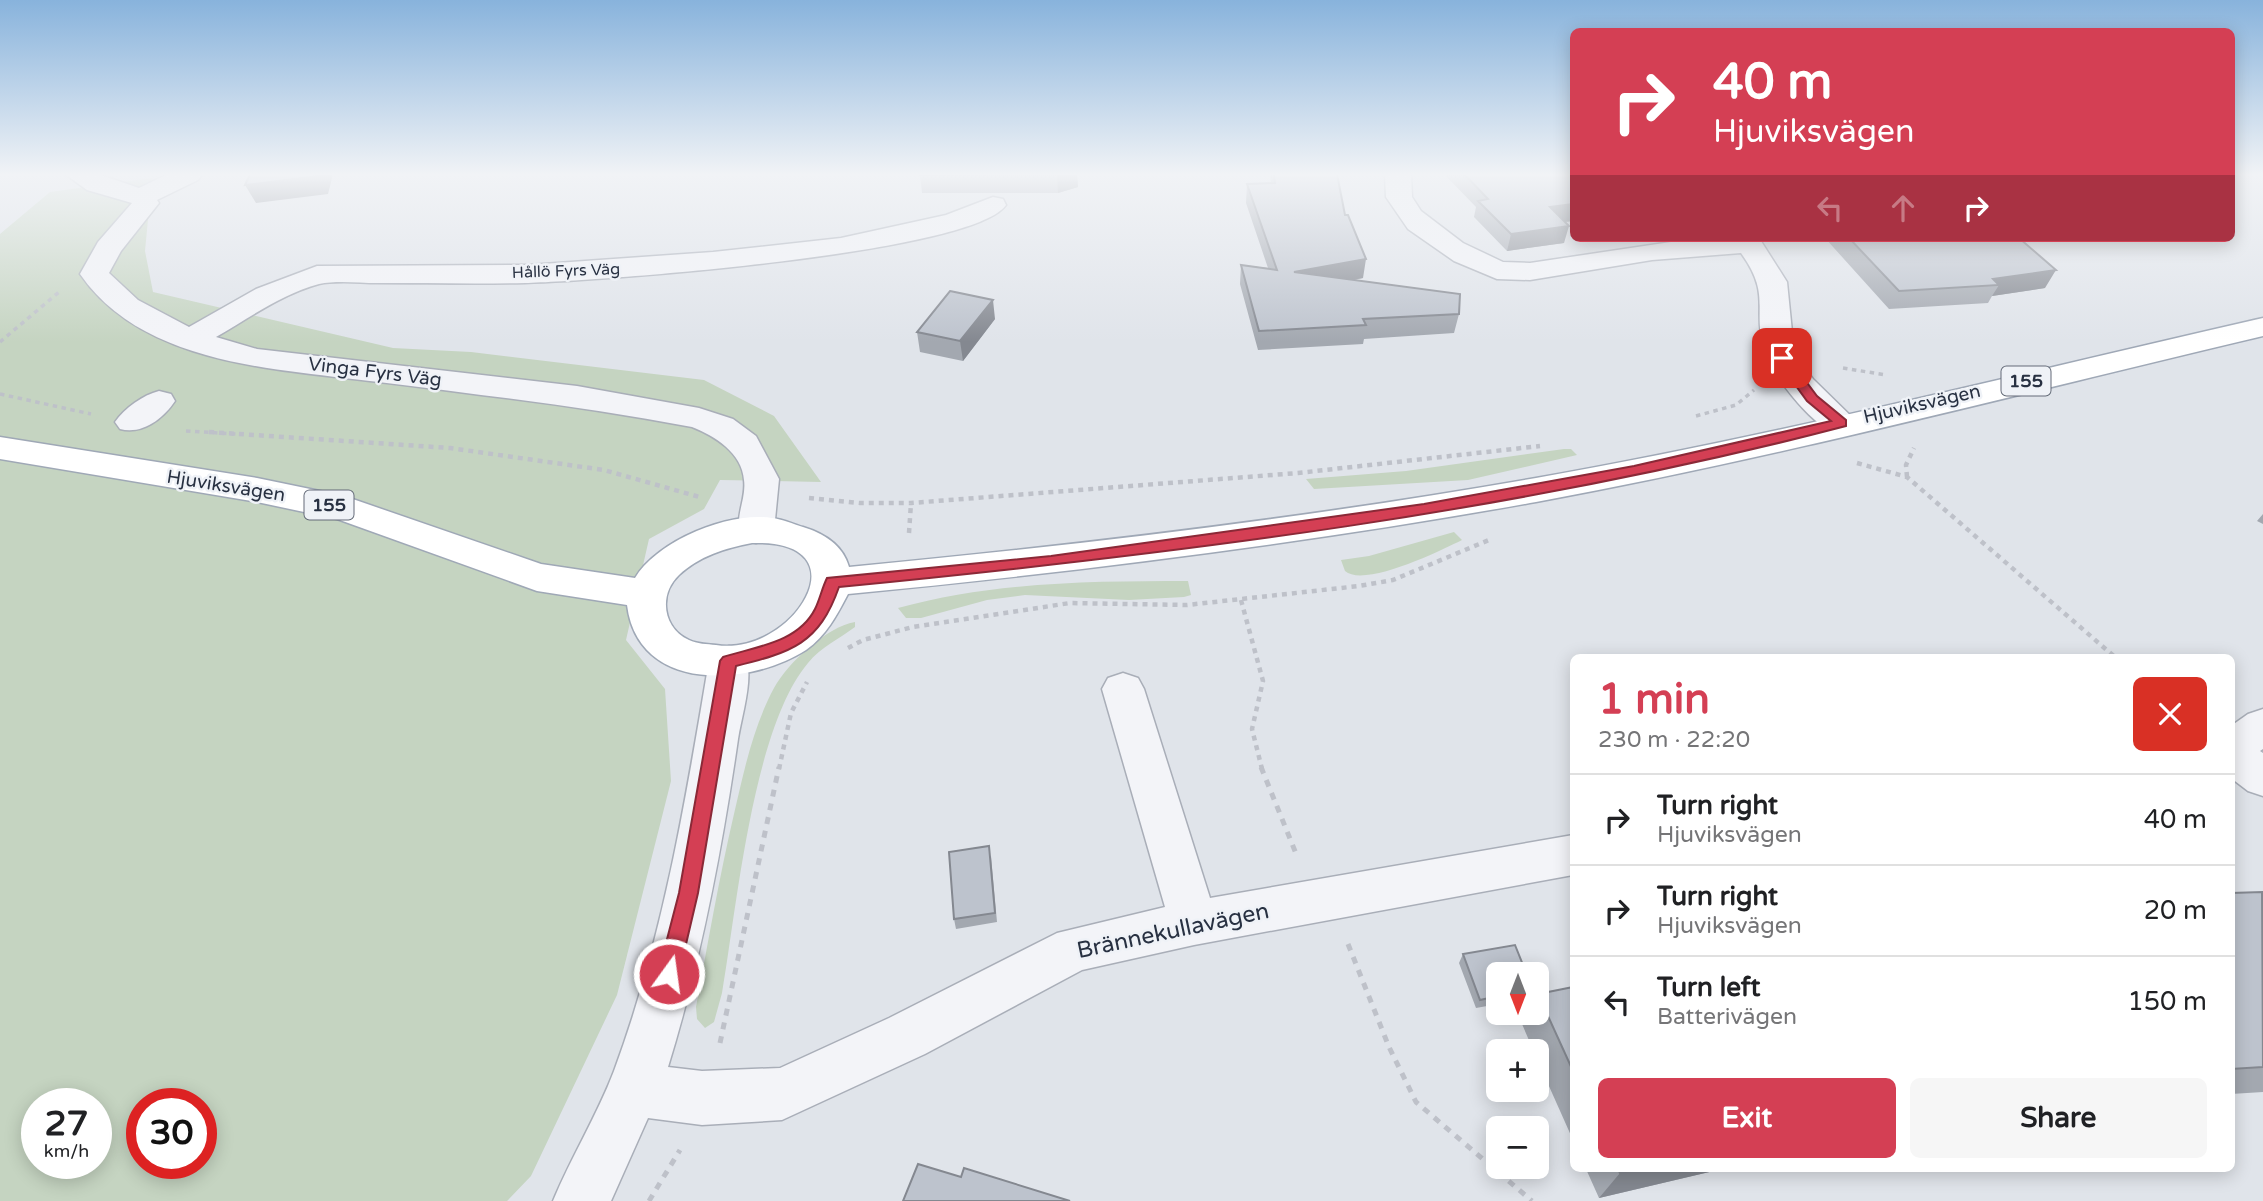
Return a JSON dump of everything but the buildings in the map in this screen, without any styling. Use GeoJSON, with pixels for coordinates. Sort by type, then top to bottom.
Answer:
{"type":"FeatureCollection","features":[{"type":"Feature","properties":{"kind":"main road","name":"Hjuviksvägen"},"geometry":{"type":"LineString","coordinates":[[833,582],[1064,559],[1424,509],[1634,471],[2263,327]]}},
{"type":"Feature","properties":{"kind":"main road","name":"Hjuviksvägen"},"geometry":{"type":"LineString","coordinates":[[0,448],[66,461],[257,490],[344,508],[537,577],[649,594]]}},
{"type":"Feature","properties":{"kind":"main road"},"geometry":{"type":"LineString","coordinates":[[758,515],[811,543],[827,560],[833,582],[821,614],[802,634],[776,650],[729,661],[691,658],[662,643],[648,620],[649,594],[662,572],[683,552],[758,515]]}},
{"type":"Feature","properties":{"kind":"street"},"geometry":{"type":"LineString","coordinates":[[94,274],[108,248],[124,230]]}},
{"type":"Feature","properties":{"kind":"street","name":"Hållö Fyrs Väg"},"geometry":{"type":"LineString","coordinates":[[190,340],[266,295],[317,275],[528,274],[712,261],[841,246],[917,230]]}},
{"type":"Feature","properties":{"kind":"street"},"geometry":{"type":"LineString","coordinates":[[1427,230],[1460,253],[1507,272],[1535,271],[1679,248],[1737,242]]}},
{"type":"Feature","properties":{"kind":"street"},"geometry":{"type":"LineString","coordinates":[[1748,242],[1765,265],[1775,290],[1777,338],[1782,358],[1812,398],[1842,423]]}},
{"type":"Feature","properties":{"kind":"street","name":"Vinga Fyrs Väg"},"geometry":{"type":"LineString","coordinates":[[94,274],[115,296],[138,314],[190,340],[257,358],[577,396],[699,418],[721,426],[744,444],[762,479],[758,515]]}},
{"type":"Feature","properties":{"kind":"street"},"geometry":{"type":"LineString","coordinates":[[132,422],[159,401]]}},
{"type":"Feature","properties":{"kind":"street"},"geometry":{"type":"LineString","coordinates":[[581,1201],[602,1164],[634,1090],[662,1001],[688,893],[729,661]]}},
{"type":"Feature","properties":{"kind":"street"},"geometry":{"type":"LineString","coordinates":[[1123,688],[1194,923]]}},
{"type":"Feature","properties":{"kind":"street"},"geometry":{"type":"LineString","coordinates":[[2235,748],[2263,726]]}},
{"type":"Feature","properties":{"kind":"street"},"geometry":{"type":"LineString","coordinates":[[2235,754],[2263,778]]}},
{"type":"Feature","properties":{"kind":"street","name":"Brännekullavägen"},"geometry":{"type":"LineString","coordinates":[[634,1090],[702,1098],[782,1094],[907,1036],[1074,949],[1194,923],[1570,856]]}},
{"type":"Feature","properties":{"kind":"path"},"geometry":{"type":"LineString","coordinates":[[0,342],[63,289],[94,274]]}},
{"type":"Feature","properties":{"kind":"path"},"geometry":{"type":"LineString","coordinates":[[1688,418],[1735,404],[1750,396],[1756,387],[1755,360],[1782,358]]}},
{"type":"Feature","properties":{"kind":"path"},"geometry":{"type":"LineString","coordinates":[[0,394],[170,429],[450,447],[604,470],[758,515],[815,498],[860,503],[911,503],[1298,473],[1545,446]]}},
{"type":"Feature","properties":{"kind":"path"},"geometry":{"type":"LineString","coordinates":[[1846,465],[1858,463],[1907,477],[2111,654]]}},
{"type":"Feature","properties":{"kind":"path"},"geometry":{"type":"LineString","coordinates":[[843,651],[863,640],[913,627],[1070,603],[1187,606],[1393,580],[1498,537]]}},
{"type":"Feature","properties":{"kind":"path"},"geometry":{"type":"LineString","coordinates":[[1241,600],[1248,618],[1264,687],[1256,704],[1252,730],[1261,764],[1302,867]]}},
{"type":"Feature","properties":{"kind":"path"},"geometry":{"type":"LineString","coordinates":[[702,1098],[723,1034],[791,713],[806,684],[815,674]]}},
{"type":"Feature","properties":{"kind":"path"},"geometry":{"type":"LineString","coordinates":[[1346,939],[1388,1047],[1416,1102],[1532,1201]]}},
{"type":"Feature","properties":{"kind":"green space"},"geometry":{"type":"Polygon","coordinates":[[[5,230],[147,230],[145,251],[153,292],[393,348],[471,352],[704,380],[774,416],[821,482],[720,480],[704,509],[649,539],[626,640],[665,689],[671,781],[617,995],[531,1176],[507,1201],[0,1201],[0,234],[5,230]]]}},
{"type":"Feature","properties":{"kind":"green space"},"geometry":{"type":"Polygon","coordinates":[[[1571,449],[1577,455],[1468,480],[1314,489],[1306,479],[1406,471],[1571,449]]]}},
{"type":"Feature","properties":{"kind":"green space"},"geometry":{"type":"Polygon","coordinates":[[[1454,532],[1462,540],[1385,572],[1355,575],[1345,571],[1341,560],[1369,556],[1454,532]]]}},
{"type":"Feature","properties":{"kind":"green space"},"geometry":{"type":"Polygon","coordinates":[[[1188,581],[1191,595],[1184,597],[1129,600],[1025,595],[987,600],[921,618],[906,618],[898,608],[933,599],[1005,588],[1078,583],[1188,581]]]}},
{"type":"Feature","properties":{"kind":"green space"},"geometry":{"type":"Polygon","coordinates":[[[855,622],[855,627],[824,648],[808,663],[789,692],[773,730],[750,820],[722,993],[714,1022],[705,1028],[697,1019],[696,1007],[729,838],[760,718],[780,678],[798,657],[820,638],[855,622]]]}},
{"type":"Feature","properties":{"kind":"route"},"geometry":{"type":"LineString","coordinates":[[669,974],[688,893],[729,661],[776,650],[802,634],[827,604],[833,582],[1051,561],[1424,509],[1634,471],[1842,423],[1812,398],[1782,358]]}}]}
